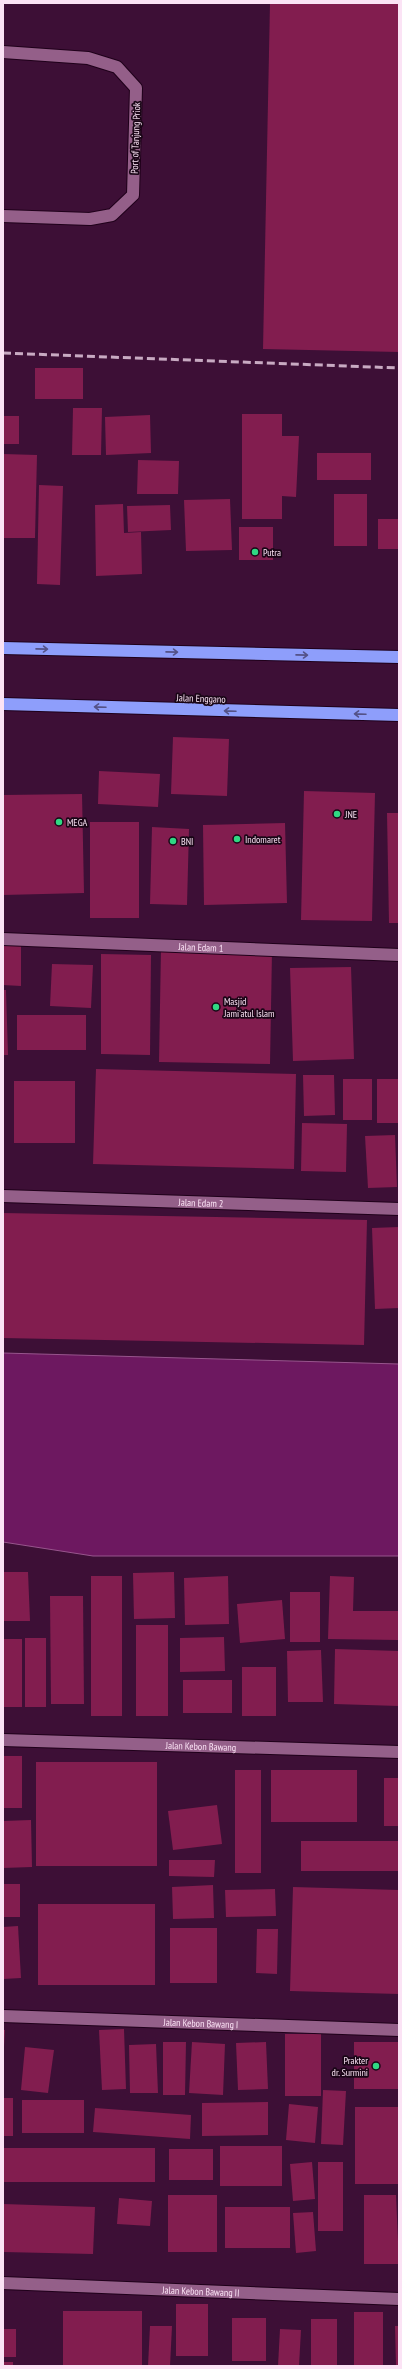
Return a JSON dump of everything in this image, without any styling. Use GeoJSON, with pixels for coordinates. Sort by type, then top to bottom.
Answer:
{"type":"FeatureCollection","features":[{"type":"Feature","properties":{"kind":"highway"},"geometry":{"type":"LineString","coordinates":[[3,648],[399,658]]}},
{"type":"Feature","properties":{"kind":"highway","name":"Jalan Enggano"},"geometry":{"type":"LineString","coordinates":[[3,704],[399,715]]}},
{"type":"Feature","properties":{"kind":"street","name":"Port of Tanjung Priok"},"geometry":{"type":"LineString","coordinates":[[3,52],[88,58],[117,67],[136,88],[133,195],[112,215],[90,219],[3,216]]}},
{"type":"Feature","properties":{"kind":"street","name":"Jalan Edam 1"},"geometry":{"type":"LineString","coordinates":[[3,940],[399,955]]}},
{"type":"Feature","properties":{"kind":"street","name":"Jalan Edam 2"},"geometry":{"type":"LineString","coordinates":[[3,1196],[399,1209]]}},
{"type":"Feature","properties":{"kind":"street","name":"Jalan Kebon Bawang"},"geometry":{"type":"LineString","coordinates":[[3,1740],[399,1752]]}},
{"type":"Feature","properties":{"kind":"street","name":"Jalan Kebon Bawang I"},"geometry":{"type":"LineString","coordinates":[[3,2016],[399,2030]]}},
{"type":"Feature","properties":{"kind":"street","name":"Jalan Kebon Bawang II"},"geometry":{"type":"LineString","coordinates":[[3,2283],[399,2299]]}},
{"type":"Feature","properties":{"kind":"shaded area"},"geometry":{"type":"Polygon","coordinates":[[[3,1353],[399,1364],[399,1556],[93,1556],[3,1542],[3,1353]]]}},
{"type":"Feature","properties":{"kind":"building"},"geometry":{"type":"Polygon","coordinates":[[[270,3],[399,3],[399,352],[263,349],[270,3]]]}},
{"type":"Feature","properties":{"kind":"building"},"geometry":{"type":"Polygon","coordinates":[[[35,368],[83,368],[83,399],[35,399],[35,368]]]}},
{"type":"Feature","properties":{"kind":"building"},"geometry":{"type":"Polygon","coordinates":[[[73,408],[102,408],[101,455],[72,455],[73,408]]]}},
{"type":"Feature","properties":{"kind":"building"},"geometry":{"type":"Polygon","coordinates":[[[242,414],[282,414],[282,436],[299,436],[296,497],[282,496],[282,519],[242,519],[242,414]]]}},
{"type":"Feature","properties":{"kind":"building"},"geometry":{"type":"Polygon","coordinates":[[[150,415],[151,453],[106,455],[105,417],[150,415]]]}},
{"type":"Feature","properties":{"kind":"building"},"geometry":{"type":"Polygon","coordinates":[[[3,416],[19,416],[19,444],[3,444],[3,416]]]}},
{"type":"Feature","properties":{"kind":"building"},"geometry":{"type":"Polygon","coordinates":[[[317,453],[371,453],[371,480],[317,480],[317,453]]]}},
{"type":"Feature","properties":{"kind":"building"},"geometry":{"type":"Polygon","coordinates":[[[3,454],[37,455],[35,538],[3,538],[3,454]]]}},
{"type":"Feature","properties":{"kind":"building"},"geometry":{"type":"Polygon","coordinates":[[[138,460],[179,461],[178,494],[137,494],[138,460]]]}},
{"type":"Feature","properties":{"kind":"building"},"geometry":{"type":"Polygon","coordinates":[[[39,485],[63,486],[60,585],[37,584],[39,485]]]}},
{"type":"Feature","properties":{"kind":"building"},"geometry":{"type":"Polygon","coordinates":[[[334,494],[367,494],[367,546],[334,546],[334,494]]]}},
{"type":"Feature","properties":{"kind":"building"},"geometry":{"type":"Polygon","coordinates":[[[230,499],[232,550],[186,551],[184,500],[230,499]]]}},
{"type":"Feature","properties":{"kind":"building"},"geometry":{"type":"Polygon","coordinates":[[[123,504],[124,533],[141,532],[142,574],[96,576],[95,505],[123,504]]]}},
{"type":"Feature","properties":{"kind":"building"},"geometry":{"type":"Polygon","coordinates":[[[170,505],[171,530],[128,532],[127,506],[170,505]]]}},
{"type":"Feature","properties":{"kind":"building"},"geometry":{"type":"Polygon","coordinates":[[[378,519],[399,519],[399,549],[378,549],[378,519]]]}},
{"type":"Feature","properties":{"kind":"building"},"geometry":{"type":"Polygon","coordinates":[[[239,527],[273,527],[273,560],[239,560],[239,527]]]}},
{"type":"Feature","properties":{"kind":"building"},"geometry":{"type":"Polygon","coordinates":[[[173,737],[229,739],[227,796],[171,794],[173,737]]]}},
{"type":"Feature","properties":{"kind":"building"},"geometry":{"type":"Polygon","coordinates":[[[99,771],[160,774],[158,807],[98,804],[99,771]]]}},
{"type":"Feature","properties":{"kind":"building"},"geometry":{"type":"Polygon","coordinates":[[[304,791],[375,793],[372,921],[301,920],[304,791]]]}},
{"type":"Feature","properties":{"kind":"building"},"geometry":{"type":"Polygon","coordinates":[[[82,794],[84,893],[3,895],[3,795],[82,794]]]}},
{"type":"Feature","properties":{"kind":"building"},"geometry":{"type":"Polygon","coordinates":[[[387,813],[399,813],[399,923],[389,923],[387,813]]]}},
{"type":"Feature","properties":{"kind":"building"},"geometry":{"type":"Polygon","coordinates":[[[90,822],[139,822],[139,918],[90,918],[90,822]]]}},
{"type":"Feature","properties":{"kind":"building"},"geometry":{"type":"Polygon","coordinates":[[[285,823],[287,903],[204,905],[203,825],[285,823]]]}},
{"type":"Feature","properties":{"kind":"building"},"geometry":{"type":"Polygon","coordinates":[[[152,827],[189,829],[187,905],[150,904],[152,827]]]}},
{"type":"Feature","properties":{"kind":"building"},"geometry":{"type":"Polygon","coordinates":[[[3,945],[21,946],[21,986],[3,985],[3,945]]]}},
{"type":"Feature","properties":{"kind":"building","name":"Masjid Jami'atul Islam"},"geometry":{"type":"Polygon","coordinates":[[[161,949],[272,951],[270,1064],[159,1062],[161,949]]]}},
{"type":"Feature","properties":{"kind":"building"},"geometry":{"type":"Polygon","coordinates":[[[101,954],[151,955],[150,1055],[101,1054],[101,954]]]}},
{"type":"Feature","properties":{"kind":"building"},"geometry":{"type":"Polygon","coordinates":[[[52,964],[93,965],[91,1008],[50,1006],[52,964]]]}},
{"type":"Feature","properties":{"kind":"building"},"geometry":{"type":"Polygon","coordinates":[[[351,967],[354,1059],[293,1061],[290,968],[351,967]]]}},
{"type":"Feature","properties":{"kind":"building"},"geometry":{"type":"Polygon","coordinates":[[[3,990],[6,990],[8,1055],[3,1055],[3,990]]]}},
{"type":"Feature","properties":{"kind":"building"},"geometry":{"type":"Polygon","coordinates":[[[17,1015],[86,1015],[86,1050],[17,1050],[17,1015]]]}},
{"type":"Feature","properties":{"kind":"building"},"geometry":{"type":"Polygon","coordinates":[[[96,1069],[296,1074],[294,1169],[93,1164],[96,1069]]]}},
{"type":"Feature","properties":{"kind":"building"},"geometry":{"type":"Polygon","coordinates":[[[303,1075],[334,1075],[335,1115],[304,1116],[303,1075]]]}},
{"type":"Feature","properties":{"kind":"building"},"geometry":{"type":"Polygon","coordinates":[[[343,1079],[372,1079],[372,1120],[343,1120],[343,1079]]]}},
{"type":"Feature","properties":{"kind":"building"},"geometry":{"type":"Polygon","coordinates":[[[377,1079],[399,1079],[399,1123],[377,1123],[377,1079]]]}},
{"type":"Feature","properties":{"kind":"building"},"geometry":{"type":"Polygon","coordinates":[[[14,1081],[75,1081],[75,1143],[14,1143],[14,1081]]]}},
{"type":"Feature","properties":{"kind":"building"},"geometry":{"type":"Polygon","coordinates":[[[302,1123],[347,1124],[346,1172],[301,1171],[302,1123]]]}},
{"type":"Feature","properties":{"kind":"building"},"geometry":{"type":"Polygon","coordinates":[[[395,1135],[397,1187],[368,1188],[365,1136],[395,1135]]]}},
{"type":"Feature","properties":{"kind":"building"},"geometry":{"type":"Polygon","coordinates":[[[3,1213],[367,1220],[364,1345],[3,1338],[3,1213]]]}},
{"type":"Feature","properties":{"kind":"building"},"geometry":{"type":"Polygon","coordinates":[[[399,1227],[399,1308],[375,1309],[372,1228],[399,1227]]]}},
{"type":"Feature","properties":{"kind":"building"},"geometry":{"type":"Polygon","coordinates":[[[3,1572],[28,1572],[30,1621],[3,1621],[3,1572]]]}},
{"type":"Feature","properties":{"kind":"building"},"geometry":{"type":"Polygon","coordinates":[[[174,1572],[175,1618],[134,1619],[133,1573],[174,1572]]]}},
{"type":"Feature","properties":{"kind":"building"},"geometry":{"type":"Polygon","coordinates":[[[91,1576],[122,1576],[122,1716],[91,1716],[91,1576]]]}},
{"type":"Feature","properties":{"kind":"building"},"geometry":{"type":"Polygon","coordinates":[[[228,1576],[229,1624],[185,1625],[184,1578],[228,1576]]]}},
{"type":"Feature","properties":{"kind":"building"},"geometry":{"type":"Polygon","coordinates":[[[330,1576],[354,1577],[353,1611],[398,1611],[399,1640],[328,1639],[330,1576]]]}},
{"type":"Feature","properties":{"kind":"building"},"geometry":{"type":"Polygon","coordinates":[[[290,1592],[320,1592],[320,1642],[290,1642],[290,1592]]]}},
{"type":"Feature","properties":{"kind":"building"},"geometry":{"type":"Polygon","coordinates":[[[50,1596],[83,1596],[84,1704],[51,1704],[50,1596]]]}},
{"type":"Feature","properties":{"kind":"building"},"geometry":{"type":"Polygon","coordinates":[[[282,1600],[285,1639],[240,1643],[237,1604],[282,1600]]]}},
{"type":"Feature","properties":{"kind":"building"},"geometry":{"type":"Polygon","coordinates":[[[136,1625],[168,1625],[168,1716],[136,1716],[136,1625]]]}},
{"type":"Feature","properties":{"kind":"building"},"geometry":{"type":"Polygon","coordinates":[[[224,1637],[225,1671],[180,1672],[180,1638],[224,1637]]]}},
{"type":"Feature","properties":{"kind":"building"},"geometry":{"type":"Polygon","coordinates":[[[25,1638],[46,1638],[46,1707],[25,1707],[25,1638]]]}},
{"type":"Feature","properties":{"kind":"building"},"geometry":{"type":"Polygon","coordinates":[[[3,1639],[22,1639],[22,1707],[3,1707],[3,1639]]]}},
{"type":"Feature","properties":{"kind":"building"},"geometry":{"type":"Polygon","coordinates":[[[335,1649],[399,1651],[399,1706],[334,1704],[335,1649]]]}},
{"type":"Feature","properties":{"kind":"building"},"geometry":{"type":"Polygon","coordinates":[[[321,1650],[323,1702],[288,1702],[287,1651],[321,1650]]]}},
{"type":"Feature","properties":{"kind":"building"},"geometry":{"type":"Polygon","coordinates":[[[242,1667],[276,1667],[276,1716],[242,1716],[242,1667]]]}},
{"type":"Feature","properties":{"kind":"building"},"geometry":{"type":"Polygon","coordinates":[[[183,1680],[232,1680],[232,1713],[183,1713],[183,1680]]]}},
{"type":"Feature","properties":{"kind":"building"},"geometry":{"type":"Polygon","coordinates":[[[3,1756],[22,1756],[22,1808],[3,1808],[3,1756]]]}},
{"type":"Feature","properties":{"kind":"building"},"geometry":{"type":"Polygon","coordinates":[[[36,1762],[157,1762],[157,1866],[36,1866],[36,1762]]]}},
{"type":"Feature","properties":{"kind":"building"},"geometry":{"type":"Polygon","coordinates":[[[235,1770],[261,1770],[261,1873],[235,1873],[235,1770]]]}},
{"type":"Feature","properties":{"kind":"building"},"geometry":{"type":"Polygon","coordinates":[[[271,1770],[357,1770],[357,1822],[271,1822],[271,1770]]]}},
{"type":"Feature","properties":{"kind":"building"},"geometry":{"type":"Polygon","coordinates":[[[384,1778],[399,1778],[399,1826],[384,1826],[384,1778]]]}},
{"type":"Feature","properties":{"kind":"building"},"geometry":{"type":"Polygon","coordinates":[[[217,1805],[222,1844],[173,1850],[168,1811],[217,1805]]]}},
{"type":"Feature","properties":{"kind":"building"},"geometry":{"type":"Polygon","coordinates":[[[31,1820],[32,1867],[3,1868],[3,1821],[31,1820]]]}},
{"type":"Feature","properties":{"kind":"building"},"geometry":{"type":"Polygon","coordinates":[[[301,1841],[399,1841],[399,1871],[301,1871],[301,1841]]]}},
{"type":"Feature","properties":{"kind":"building"},"geometry":{"type":"Polygon","coordinates":[[[169,1860],[215,1860],[214,1877],[169,1876],[169,1860]]]}},
{"type":"Feature","properties":{"kind":"building"},"geometry":{"type":"Polygon","coordinates":[[[3,1884],[20,1884],[20,1917],[3,1917],[3,1884]]]}},
{"type":"Feature","properties":{"kind":"building"},"geometry":{"type":"Polygon","coordinates":[[[213,1885],[214,1918],[173,1919],[172,1887],[213,1885]]]}},
{"type":"Feature","properties":{"kind":"building"},"geometry":{"type":"Polygon","coordinates":[[[293,1887],[399,1890],[399,1994],[290,1991],[293,1887]]]}},
{"type":"Feature","properties":{"kind":"building"},"geometry":{"type":"Polygon","coordinates":[[[275,1889],[276,1916],[226,1917],[225,1890],[275,1889]]]}},
{"type":"Feature","properties":{"kind":"building"},"geometry":{"type":"Polygon","coordinates":[[[38,1904],[155,1904],[155,1985],[38,1985],[38,1904]]]}},
{"type":"Feature","properties":{"kind":"building"},"geometry":{"type":"Polygon","coordinates":[[[18,1926],[21,1978],[3,1979],[3,1927],[18,1926]]]}},
{"type":"Feature","properties":{"kind":"building"},"geometry":{"type":"Polygon","coordinates":[[[170,1928],[217,1928],[217,1983],[170,1983],[170,1928]]]}},
{"type":"Feature","properties":{"kind":"building"},"geometry":{"type":"Polygon","coordinates":[[[257,1929],[278,1929],[277,1974],[256,1973],[257,1929]]]}},
{"type":"Feature","properties":{"kind":"building"},"geometry":{"type":"Polygon","coordinates":[[[124,2029],[126,2089],[102,2090],[99,2030],[124,2029]]]}},
{"type":"Feature","properties":{"kind":"building"},"geometry":{"type":"Polygon","coordinates":[[[3,2030],[5,2030],[4,2047],[3,2047],[3,2030]]]}},
{"type":"Feature","properties":{"kind":"building"},"geometry":{"type":"Polygon","coordinates":[[[285,2034],[321,2034],[321,2096],[285,2096],[285,2034]]]}},
{"type":"Feature","properties":{"kind":"building"},"geometry":{"type":"Polygon","coordinates":[[[163,2042],[186,2042],[185,2095],[163,2095],[163,2042]]]}},
{"type":"Feature","properties":{"kind":"building"},"geometry":{"type":"Polygon","coordinates":[[[192,2042],[225,2044],[223,2095],[189,2093],[192,2042]]]}},
{"type":"Feature","properties":{"kind":"building"},"geometry":{"type":"Polygon","coordinates":[[[266,2042],[268,2089],[238,2090],[236,2043],[266,2042]]]}},
{"type":"Feature","properties":{"kind":"building","name":"Prakter dr. Surmini"},"geometry":{"type":"Polygon","coordinates":[[[354,2042],[399,2042],[399,2089],[354,2089],[354,2042]]]}},
{"type":"Feature","properties":{"kind":"building"},"geometry":{"type":"Polygon","coordinates":[[[156,2044],[158,2093],[130,2093],[129,2045],[156,2044]]]}},
{"type":"Feature","properties":{"kind":"building"},"geometry":{"type":"Polygon","coordinates":[[[25,2047],[54,2050],[48,2093],[21,2090],[25,2047]]]}},
{"type":"Feature","properties":{"kind":"building"},"geometry":{"type":"Polygon","coordinates":[[[323,2090],[346,2091],[343,2145],[321,2144],[323,2090]]]}},
{"type":"Feature","properties":{"kind":"building"},"geometry":{"type":"Polygon","coordinates":[[[3,2098],[13,2098],[13,2136],[3,2136],[3,2098]]]}},
{"type":"Feature","properties":{"kind":"building"},"geometry":{"type":"Polygon","coordinates":[[[22,2100],[84,2100],[84,2133],[22,2133],[22,2100]]]}},
{"type":"Feature","properties":{"kind":"building"},"geometry":{"type":"Polygon","coordinates":[[[268,2102],[268,2135],[202,2136],[202,2103],[268,2102]]]}},
{"type":"Feature","properties":{"kind":"building"},"geometry":{"type":"Polygon","coordinates":[[[289,2104],[318,2107],[315,2143],[286,2140],[289,2104]]]}},
{"type":"Feature","properties":{"kind":"building"},"geometry":{"type":"Polygon","coordinates":[[[355,2107],[399,2107],[399,2184],[355,2184],[355,2107]]]}},
{"type":"Feature","properties":{"kind":"building"},"geometry":{"type":"Polygon","coordinates":[[[95,2108],[191,2115],[190,2139],[93,2132],[95,2108]]]}},
{"type":"Feature","properties":{"kind":"building"},"geometry":{"type":"Polygon","coordinates":[[[220,2146],[282,2146],[282,2186],[220,2186],[220,2146]]]}},
{"type":"Feature","properties":{"kind":"building"},"geometry":{"type":"Polygon","coordinates":[[[3,2148],[155,2148],[155,2182],[3,2182],[3,2148]]]}},
{"type":"Feature","properties":{"kind":"building"},"geometry":{"type":"Polygon","coordinates":[[[169,2149],[213,2149],[213,2180],[169,2180],[169,2149]]]}},
{"type":"Feature","properties":{"kind":"building"},"geometry":{"type":"Polygon","coordinates":[[[312,2162],[315,2199],[293,2201],[290,2164],[312,2162]]]}},
{"type":"Feature","properties":{"kind":"building"},"geometry":{"type":"Polygon","coordinates":[[[318,2162],[343,2162],[343,2231],[318,2231],[318,2162]]]}},
{"type":"Feature","properties":{"kind":"building"},"geometry":{"type":"Polygon","coordinates":[[[168,2195],[217,2195],[217,2252],[168,2252],[168,2195]]]}},
{"type":"Feature","properties":{"kind":"building"},"geometry":{"type":"Polygon","coordinates":[[[364,2195],[396,2195],[399,2264],[364,2264],[364,2195]]]}},
{"type":"Feature","properties":{"kind":"building"},"geometry":{"type":"Polygon","coordinates":[[[119,2198],[152,2201],[150,2226],[117,2224],[119,2198]]]}},
{"type":"Feature","properties":{"kind":"building"},"geometry":{"type":"Polygon","coordinates":[[[3,2204],[95,2207],[93,2254],[3,2252],[3,2204]]]}},
{"type":"Feature","properties":{"kind":"building"},"geometry":{"type":"Polygon","coordinates":[[[225,2207],[290,2207],[290,2248],[225,2248],[225,2207]]]}},
{"type":"Feature","properties":{"kind":"building"},"geometry":{"type":"Polygon","coordinates":[[[313,2212],[316,2251],[296,2253],[293,2213],[313,2212]]]}},
{"type":"Feature","properties":{"kind":"building"},"geometry":{"type":"Polygon","coordinates":[[[176,2304],[208,2304],[208,2356],[176,2356],[176,2304]]]}},
{"type":"Feature","properties":{"kind":"building"},"geometry":{"type":"Polygon","coordinates":[[[63,2311],[142,2311],[142,2366],[63,2366],[63,2311]]]}},
{"type":"Feature","properties":{"kind":"building"},"geometry":{"type":"Polygon","coordinates":[[[354,2312],[383,2312],[383,2366],[354,2366],[354,2312]]]}},
{"type":"Feature","properties":{"kind":"building"},"geometry":{"type":"Polygon","coordinates":[[[232,2318],[266,2318],[266,2361],[232,2361],[232,2318]]]}},
{"type":"Feature","properties":{"kind":"building"},"geometry":{"type":"Polygon","coordinates":[[[311,2319],[337,2319],[337,2366],[311,2366],[311,2319]]]}},
{"type":"Feature","properties":{"kind":"building"},"geometry":{"type":"Polygon","coordinates":[[[150,2326],[172,2326],[170,2366],[148,2366],[150,2326]]]}},
{"type":"Feature","properties":{"kind":"building"},"geometry":{"type":"Polygon","coordinates":[[[395,2326],[399,2326],[399,2366],[396,2366],[395,2326]]]}},
{"type":"Feature","properties":{"kind":"building"},"geometry":{"type":"Polygon","coordinates":[[[3,2329],[16,2329],[16,2357],[3,2357],[3,2329]]]}},
{"type":"Feature","properties":{"kind":"building"},"geometry":{"type":"Polygon","coordinates":[[[280,2329],[301,2330],[299,2366],[278,2366],[280,2329]]]}},
{"type":"Feature","properties":{"kind":"building"},"geometry":{"type":"Polygon","coordinates":[[[3,2362],[13,2362],[13,2366],[3,2366],[3,2362]]]}},
{"type":"Feature","properties":{"kind":"railway"},"geometry":{"type":"LineString","coordinates":[[3,353],[399,368]]}},
{"type":"Feature","properties":{"kind":"place","name":"Putra"},"geometry":{"type":"Point","coordinates":[255,552]}},
{"type":"Feature","properties":{"kind":"place","name":"JNE"},"geometry":{"type":"Point","coordinates":[337,814]}},
{"type":"Feature","properties":{"kind":"place","name":"MEGA"},"geometry":{"type":"Point","coordinates":[59,822]}},
{"type":"Feature","properties":{"kind":"place","name":"Indomaret"},"geometry":{"type":"Point","coordinates":[237,839]}},
{"type":"Feature","properties":{"kind":"place","name":"BNI"},"geometry":{"type":"Point","coordinates":[173,841]}},
{"type":"Feature","properties":{"kind":"place","name":"Masjid Jami'atul Islam"},"geometry":{"type":"Point","coordinates":[216,1007]}},
{"type":"Feature","properties":{"kind":"place","name":"Prakter dr. Surmini"},"geometry":{"type":"Point","coordinates":[376,2066]}}]}
